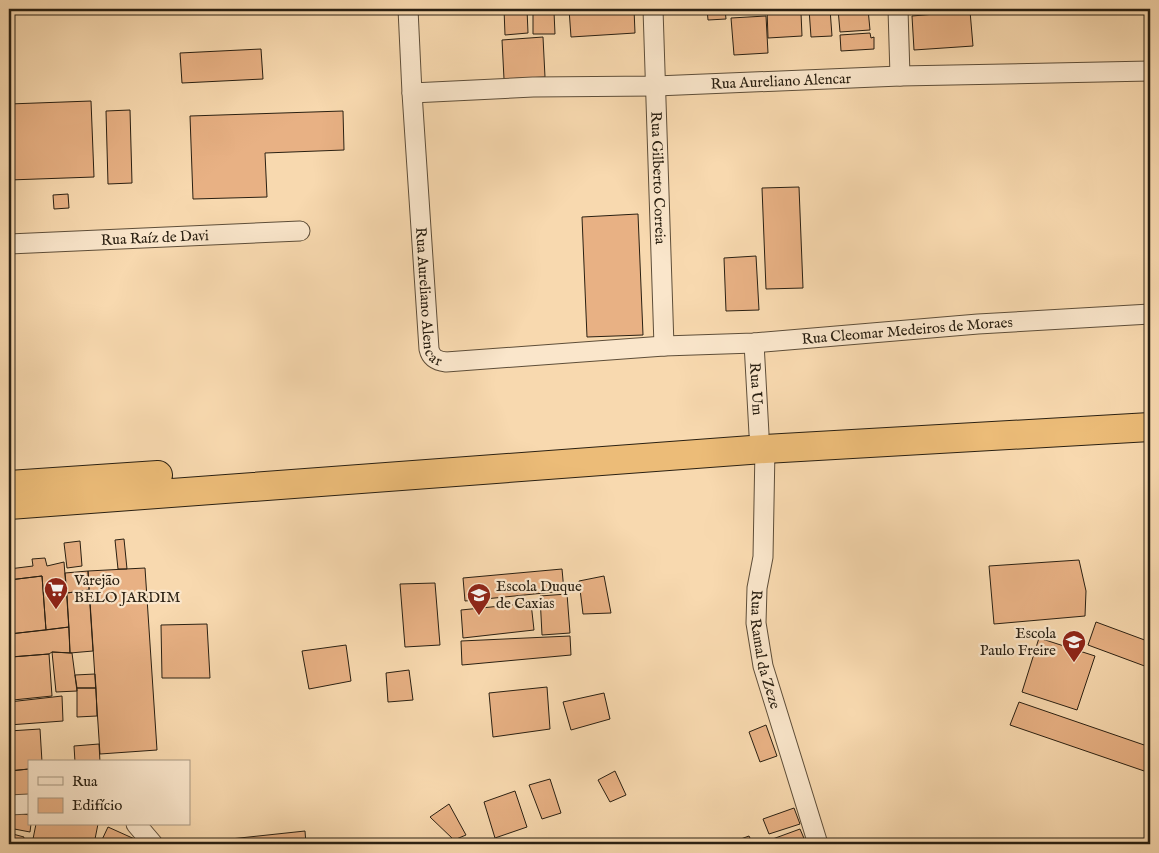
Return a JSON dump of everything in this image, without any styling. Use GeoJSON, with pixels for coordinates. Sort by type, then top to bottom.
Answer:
{"type":"FeatureCollection","features":[{"type":"Feature","properties":{"kind":"highway"},"geometry":{"type":"LineString","coordinates":[[9,505],[1150,408]]}},
{"type":"Feature","properties":{"kind":"highway"},"geometry":{"type":"LineString","coordinates":[[9,485],[762,442],[1150,427]]}},
{"type":"Feature","properties":{"kind":"street","name":"Rua Aureliano Alencar"},"geometry":{"type":"LineString","coordinates":[[408,9],[429,349],[433,358],[446,362],[664,346]]}},
{"type":"Feature","properties":{"kind":"street","name":"Rua Gilberto Correia"},"geometry":{"type":"LineString","coordinates":[[653,9],[664,346]]}},
{"type":"Feature","properties":{"kind":"street"},"geometry":{"type":"LineString","coordinates":[[898,9],[900,76]]}},
{"type":"Feature","properties":{"kind":"street","name":"Rua Aureliano Alencar"},"geometry":{"type":"LineString","coordinates":[[412,93],[533,87],[656,86],[900,76],[1150,71]]}},
{"type":"Feature","properties":{"kind":"street","name":"Rua Raíz de Davi"},"geometry":{"type":"LineString","coordinates":[[9,244],[300,231]]}},
{"type":"Feature","properties":{"kind":"street","name":"Rua Cleomar Medeiros de Moraes"},"geometry":{"type":"LineString","coordinates":[[664,346],[754,343],[978,324],[1150,314]]}},
{"type":"Feature","properties":{"kind":"street","name":"Rua Um"},"geometry":{"type":"LineString","coordinates":[[754,343],[762,442]]}},
{"type":"Feature","properties":{"kind":"street","name":"Rua Ramal da Zeze"},"geometry":{"type":"LineString","coordinates":[[762,442],[763,557],[757,588],[756,623],[758,644],[763,666],[818,844]]}},
{"type":"Feature","properties":{"kind":"street"},"geometry":{"type":"LineString","coordinates":[[9,805],[28,804]]}},
{"type":"Feature","properties":{"kind":"street"},"geometry":{"type":"LineString","coordinates":[[138,826],[153,844]]}},
{"type":"Feature","properties":{"kind":"building"},"geometry":{"type":"Polygon","coordinates":[[[504,9],[527,9],[528,33],[505,35],[504,9]]]}},
{"type":"Feature","properties":{"kind":"building"},"geometry":{"type":"Polygon","coordinates":[[[569,9],[634,9],[635,33],[571,37],[569,9]]]}},
{"type":"Feature","properties":{"kind":"building"},"geometry":{"type":"Polygon","coordinates":[[[707,9],[725,9],[726,19],[708,20],[707,9]]]}},
{"type":"Feature","properties":{"kind":"building"},"geometry":{"type":"Polygon","coordinates":[[[767,9],[797,9],[797,14],[801,13],[802,36],[768,38],[767,9]]]}},
{"type":"Feature","properties":{"kind":"building"},"geometry":{"type":"Polygon","coordinates":[[[809,9],[830,9],[832,36],[811,37],[809,9]]]}},
{"type":"Feature","properties":{"kind":"building"},"geometry":{"type":"Polygon","coordinates":[[[838,9],[868,9],[870,30],[840,32],[838,9]]]}},
{"type":"Feature","properties":{"kind":"building"},"geometry":{"type":"Polygon","coordinates":[[[970,11],[973,46],[914,50],[912,16],[970,11]]]}},
{"type":"Feature","properties":{"kind":"building"},"geometry":{"type":"Polygon","coordinates":[[[554,12],[555,34],[533,34],[533,13],[554,12]]]}},
{"type":"Feature","properties":{"kind":"building"},"geometry":{"type":"Polygon","coordinates":[[[766,16],[768,53],[734,55],[731,18],[766,16]]]}},
{"type":"Feature","properties":{"kind":"building"},"geometry":{"type":"Polygon","coordinates":[[[870,33],[871,38],[874,37],[874,49],[841,51],[840,35],[870,33]]]}},
{"type":"Feature","properties":{"kind":"building"},"geometry":{"type":"Polygon","coordinates":[[[543,37],[545,77],[504,79],[502,40],[543,37]]]}},
{"type":"Feature","properties":{"kind":"building"},"geometry":{"type":"Polygon","coordinates":[[[261,49],[263,79],[182,83],[180,53],[261,49]]]}},
{"type":"Feature","properties":{"kind":"building"},"geometry":{"type":"Polygon","coordinates":[[[91,101],[94,177],[9,180],[9,104],[91,101]]]}},
{"type":"Feature","properties":{"kind":"building"},"geometry":{"type":"Polygon","coordinates":[[[130,110],[132,183],[108,184],[106,111],[130,110]]]}},
{"type":"Feature","properties":{"kind":"building"},"geometry":{"type":"Polygon","coordinates":[[[343,111],[344,150],[265,153],[267,197],[193,199],[190,116],[343,111]]]}},
{"type":"Feature","properties":{"kind":"building"},"geometry":{"type":"Polygon","coordinates":[[[799,187],[803,288],[766,289],[762,188],[799,187]]]}},
{"type":"Feature","properties":{"kind":"building"},"geometry":{"type":"Polygon","coordinates":[[[68,194],[69,208],[54,209],[53,195],[68,194]]]}},
{"type":"Feature","properties":{"kind":"building"},"geometry":{"type":"Polygon","coordinates":[[[638,214],[643,335],[587,337],[582,217],[638,214]]]}},
{"type":"Feature","properties":{"kind":"building"},"geometry":{"type":"Polygon","coordinates":[[[756,256],[759,310],[726,311],[724,258],[756,256]]]}},
{"type":"Feature","properties":{"kind":"building"},"geometry":{"type":"Polygon","coordinates":[[[124,539],[127,569],[118,569],[115,540],[124,539]]]}},
{"type":"Feature","properties":{"kind":"building"},"geometry":{"type":"Polygon","coordinates":[[[80,541],[82,566],[67,568],[64,543],[80,541]]]}},
{"type":"Feature","properties":{"kind":"building","name":"Varejão BELO JARDIM"},"geometry":{"type":"Polygon","coordinates":[[[45,558],[47,566],[64,562],[69,627],[46,630],[42,576],[9,580],[9,569],[33,566],[32,559],[45,558]]]}},
{"type":"Feature","properties":{"kind":"building"},"geometry":{"type":"Polygon","coordinates":[[[1079,560],[1086,591],[1085,616],[994,624],[989,566],[1079,560]]]}},
{"type":"Feature","properties":{"kind":"building"},"geometry":{"type":"Polygon","coordinates":[[[145,568],[157,750],[100,754],[88,571],[145,568]]]}},
{"type":"Feature","properties":{"kind":"building"},"geometry":{"type":"Polygon","coordinates":[[[562,569],[564,591],[465,601],[463,578],[562,569]]]}},
{"type":"Feature","properties":{"kind":"building"},"geometry":{"type":"Polygon","coordinates":[[[88,571],[89,590],[67,593],[65,573],[88,571]]]}},
{"type":"Feature","properties":{"kind":"building"},"geometry":{"type":"Polygon","coordinates":[[[42,576],[46,630],[9,634],[9,580],[42,576]]]}},
{"type":"Feature","properties":{"kind":"building"},"geometry":{"type":"Polygon","coordinates":[[[604,576],[611,613],[583,614],[579,581],[604,576]]]}},
{"type":"Feature","properties":{"kind":"building"},"geometry":{"type":"Polygon","coordinates":[[[435,583],[440,645],[405,647],[400,584],[435,583]]]}},
{"type":"Feature","properties":{"kind":"building"},"geometry":{"type":"Polygon","coordinates":[[[89,590],[93,651],[70,653],[67,593],[89,590]]]}},
{"type":"Feature","properties":{"kind":"building"},"geometry":{"type":"Polygon","coordinates":[[[567,594],[570,633],[542,635],[540,596],[567,594]]]}},
{"type":"Feature","properties":{"kind":"building"},"geometry":{"type":"Polygon","coordinates":[[[531,603],[534,630],[463,638],[461,610],[531,603]]]}},
{"type":"Feature","properties":{"kind":"building"},"geometry":{"type":"Polygon","coordinates":[[[1096,622],[1150,642],[1150,668],[1088,645],[1096,622]]]}},
{"type":"Feature","properties":{"kind":"building"},"geometry":{"type":"Polygon","coordinates":[[[207,624],[210,678],[162,678],[161,625],[207,624]]]}},
{"type":"Feature","properties":{"kind":"building"},"geometry":{"type":"Polygon","coordinates":[[[69,627],[70,653],[52,652],[49,654],[12,657],[10,634],[69,627]]]}},
{"type":"Feature","properties":{"kind":"building"},"geometry":{"type":"Polygon","coordinates":[[[570,636],[571,655],[462,665],[461,641],[570,636]]]}},
{"type":"Feature","properties":{"kind":"building"},"geometry":{"type":"Polygon","coordinates":[[[1039,638],[1095,656],[1077,710],[1022,692],[1039,638]]]}},
{"type":"Feature","properties":{"kind":"building"},"geometry":{"type":"Polygon","coordinates":[[[346,645],[351,681],[309,689],[302,651],[346,645]]]}},
{"type":"Feature","properties":{"kind":"building"},"geometry":{"type":"Polygon","coordinates":[[[52,652],[72,653],[77,691],[56,692],[52,652]]]}},
{"type":"Feature","properties":{"kind":"building"},"geometry":{"type":"Polygon","coordinates":[[[49,654],[52,696],[13,700],[10,657],[49,654]]]}},
{"type":"Feature","properties":{"kind":"building"},"geometry":{"type":"Polygon","coordinates":[[[9,661],[13,696],[9,696],[9,661]]]}},
{"type":"Feature","properties":{"kind":"building"},"geometry":{"type":"Polygon","coordinates":[[[409,670],[413,700],[388,702],[386,673],[409,670]]]}},
{"type":"Feature","properties":{"kind":"building"},"geometry":{"type":"Polygon","coordinates":[[[95,674],[96,688],[77,688],[75,675],[95,674]]]}},
{"type":"Feature","properties":{"kind":"building"},"geometry":{"type":"Polygon","coordinates":[[[547,687],[550,729],[493,737],[489,693],[547,687]]]}},
{"type":"Feature","properties":{"kind":"building"},"geometry":{"type":"Polygon","coordinates":[[[77,688],[96,688],[97,716],[77,717],[77,688]]]}},
{"type":"Feature","properties":{"kind":"building"},"geometry":{"type":"Polygon","coordinates":[[[604,693],[610,719],[571,730],[563,702],[604,693]]]}},
{"type":"Feature","properties":{"kind":"building"},"geometry":{"type":"Polygon","coordinates":[[[62,696],[63,721],[9,725],[9,702],[62,696]]]}},
{"type":"Feature","properties":{"kind":"building"},"geometry":{"type":"Polygon","coordinates":[[[1019,702],[1150,747],[1150,773],[1010,725],[1019,702]]]}},
{"type":"Feature","properties":{"kind":"building"},"geometry":{"type":"Polygon","coordinates":[[[766,725],[777,756],[760,762],[749,732],[766,725]]]}},
{"type":"Feature","properties":{"kind":"building"},"geometry":{"type":"Polygon","coordinates":[[[40,729],[42,760],[28,760],[28,769],[9,771],[9,731],[40,729]]]}},
{"type":"Feature","properties":{"kind":"building"},"geometry":{"type":"Polygon","coordinates":[[[99,744],[100,760],[75,760],[74,746],[99,744]]]}},
{"type":"Feature","properties":{"kind":"building"},"geometry":{"type":"Polygon","coordinates":[[[28,769],[28,797],[9,798],[9,771],[28,769]]]}},
{"type":"Feature","properties":{"kind":"building"},"geometry":{"type":"Polygon","coordinates":[[[615,771],[626,795],[610,802],[598,780],[615,771]]]}},
{"type":"Feature","properties":{"kind":"building"},"geometry":{"type":"Polygon","coordinates":[[[550,779],[561,813],[542,819],[529,785],[550,779]]]}},
{"type":"Feature","properties":{"kind":"building"},"geometry":{"type":"Polygon","coordinates":[[[515,791],[527,827],[495,838],[484,802],[515,791]]]}},
{"type":"Feature","properties":{"kind":"building"},"geometry":{"type":"Polygon","coordinates":[[[449,804],[466,835],[454,840],[430,817],[449,804]]]}},
{"type":"Feature","properties":{"kind":"building"},"geometry":{"type":"Polygon","coordinates":[[[794,808],[800,824],[769,834],[763,819],[794,808]]]}},
{"type":"Feature","properties":{"kind":"building"},"geometry":{"type":"Polygon","coordinates":[[[9,811],[28,815],[30,832],[9,828],[9,811]]]}},
{"type":"Feature","properties":{"kind":"building"},"geometry":{"type":"Polygon","coordinates":[[[36,826],[98,826],[94,844],[32,844],[36,826]]]}},
{"type":"Feature","properties":{"kind":"building"},"geometry":{"type":"Polygon","coordinates":[[[108,827],[139,841],[138,844],[100,844],[108,827]]]}},
{"type":"Feature","properties":{"kind":"building"},"geometry":{"type":"Polygon","coordinates":[[[800,829],[806,843],[759,844],[800,829]]]}},
{"type":"Feature","properties":{"kind":"building"},"geometry":{"type":"Polygon","coordinates":[[[305,831],[306,844],[221,844],[221,840],[305,831]]]}},
{"type":"Feature","properties":{"kind":"building"},"geometry":{"type":"Polygon","coordinates":[[[9,833],[24,837],[22,844],[9,844],[9,833]]]}},
{"type":"Feature","properties":{"kind":"building"},"geometry":{"type":"Polygon","coordinates":[[[749,836],[753,844],[727,844],[749,836]]]}},
{"type":"Feature","properties":{"kind":"place","name":"Varejão BELO JARDIM"},"geometry":{"type":"Point","coordinates":[56,610]}},
{"type":"Feature","properties":{"kind":"place","name":"Escola Duque de Caxias"},"geometry":{"type":"Point","coordinates":[479,616]}},
{"type":"Feature","properties":{"kind":"place","name":"Escola Paulo Freire"},"geometry":{"type":"Point","coordinates":[1074,663]}}]}
